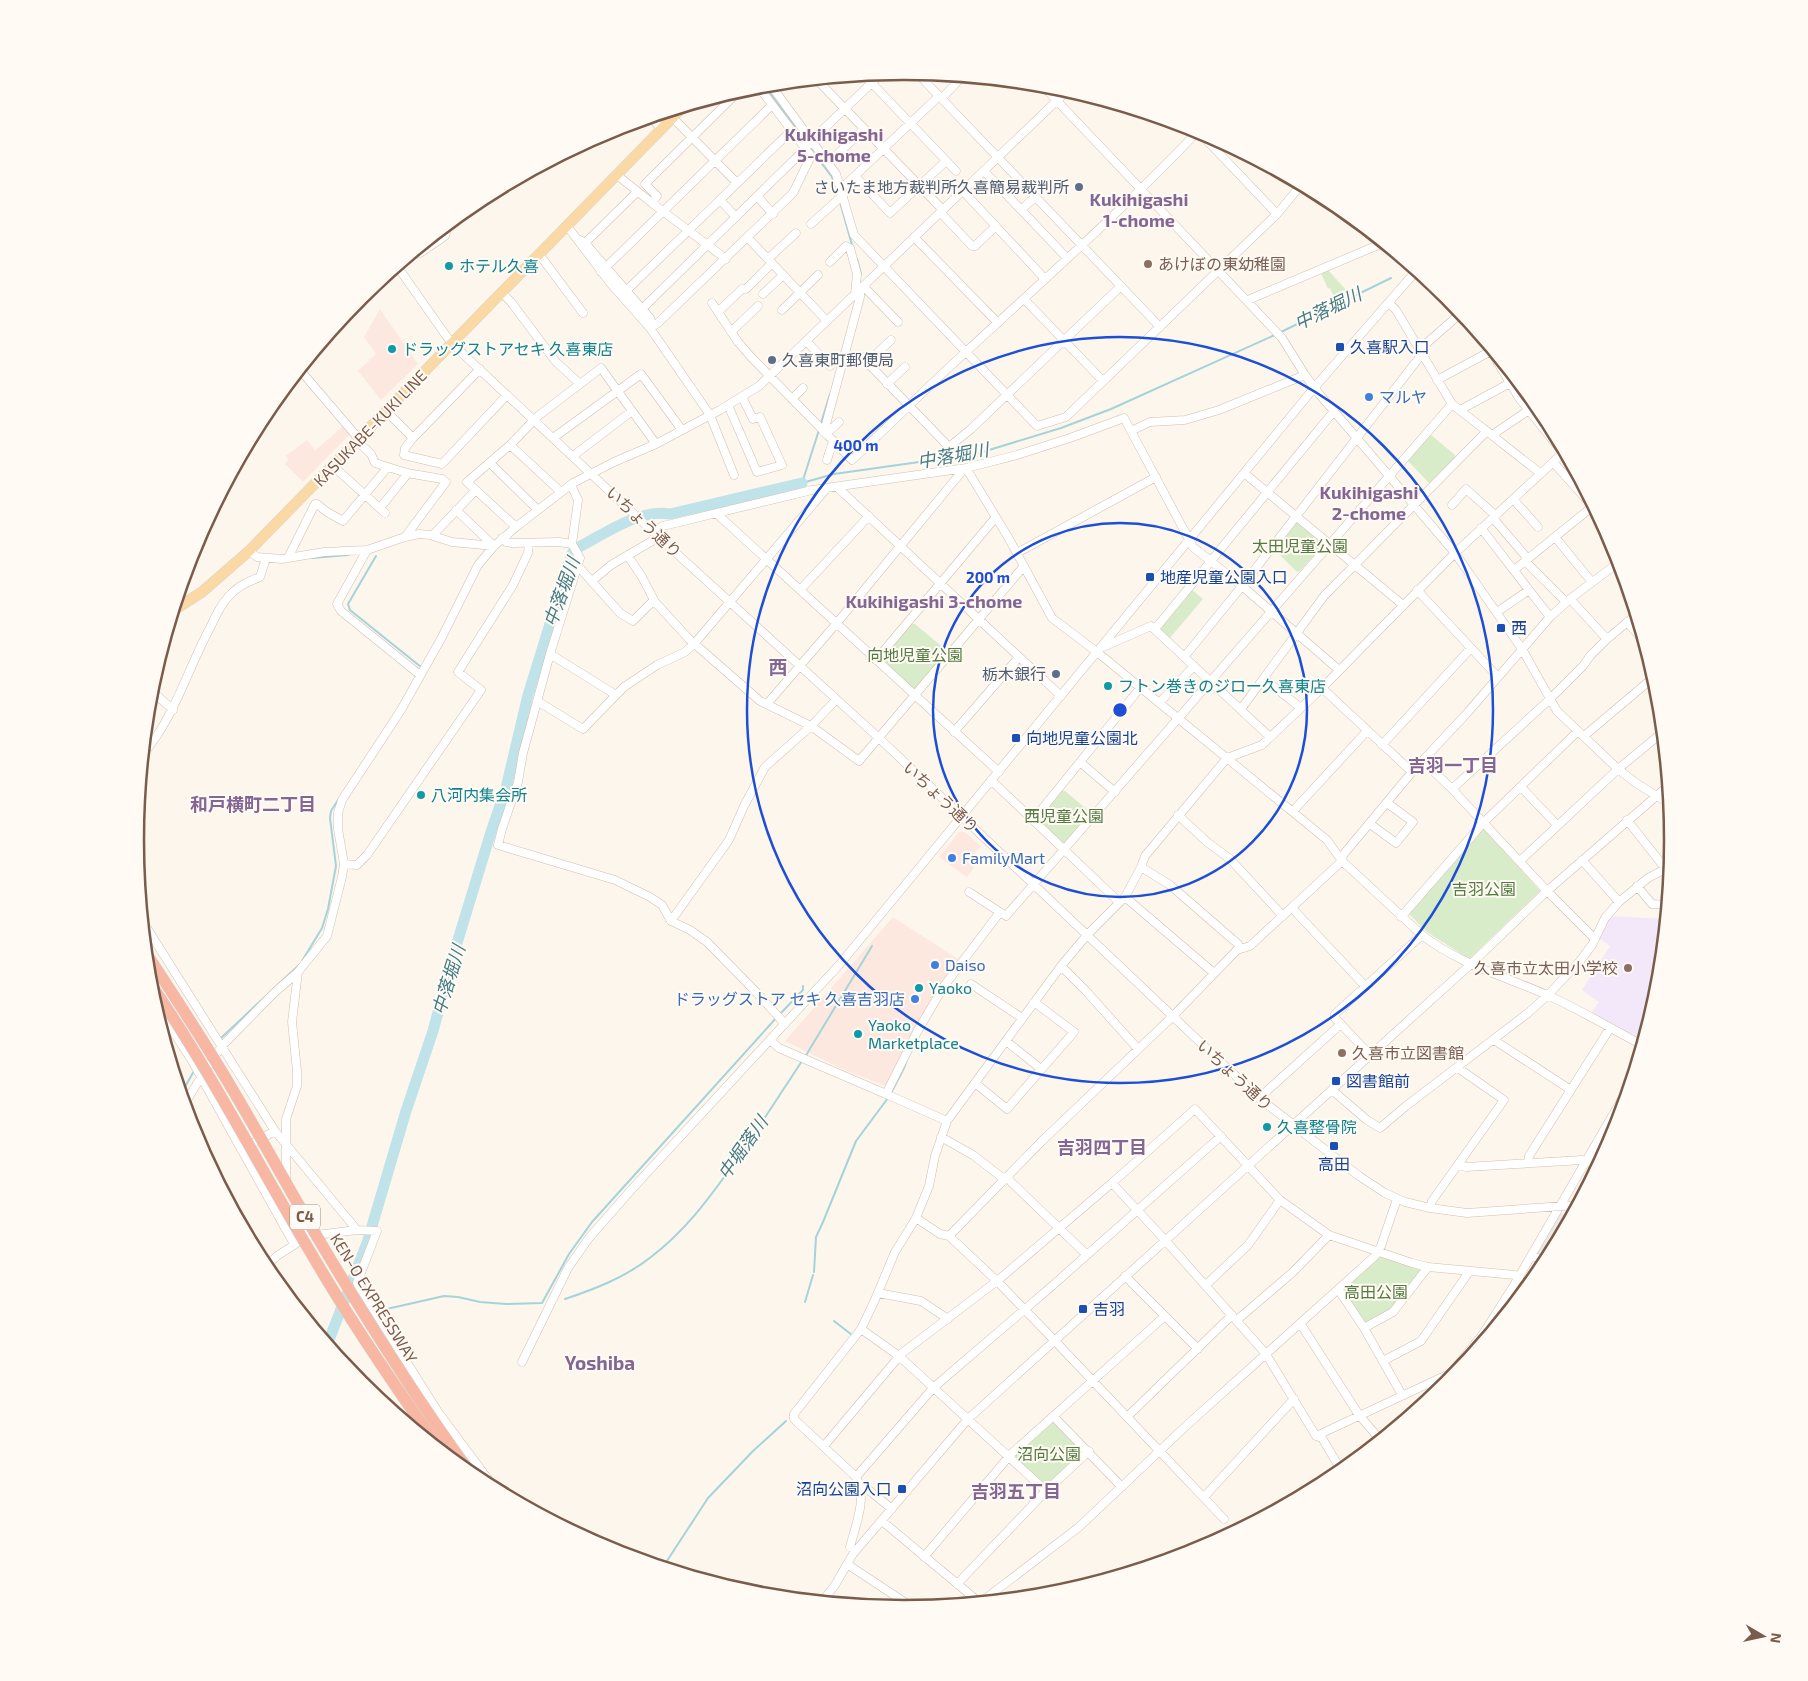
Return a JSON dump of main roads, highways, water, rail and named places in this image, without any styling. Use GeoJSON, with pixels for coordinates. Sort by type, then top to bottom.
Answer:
{"type":"FeatureCollection","features":[{"type":"Feature","properties":{"kind":"highway","name":"KEN-O EXPRESSWAY"},"geometry":{"type":"LineString","coordinates":[[154,966],[214,1058],[284,1181],[366,1318],[457,1456]]}},
{"type":"Feature","properties":{"kind":"highway","name":"KEN-O EXPRESSWAY"},"geometry":{"type":"LineString","coordinates":[[160,998],[220,1093],[334,1293],[429,1434]]}},
{"type":"Feature","properties":{"kind":"main road","name":"KASUKABE-KUKI LINE"},"geometry":{"type":"LineString","coordinates":[[181,605],[202,592],[249,551],[453,344],[673,116]]}},
{"type":"Feature","properties":{"kind":"waterway"},"geometry":{"type":"LineString","coordinates":[[770,93],[806,142]]}},
{"type":"Feature","properties":{"kind":"waterway"},"geometry":{"type":"LineString","coordinates":[[810,148],[832,177],[838,197]]}},
{"type":"Feature","properties":{"kind":"waterway"},"geometry":{"type":"LineString","coordinates":[[840,202],[852,245]]}},
{"type":"Feature","properties":{"kind":"waterway"},"geometry":{"type":"LineString","coordinates":[[857,259],[861,274]]}},
{"type":"Feature","properties":{"kind":"waterway","name":"中落堀川"},"geometry":{"type":"LineString","coordinates":[[1281,332],[1391,278]]}},
{"type":"Feature","properties":{"kind":"waterway","name":"中落堀川"},"geometry":{"type":"LineString","coordinates":[[802,483],[834,474],[976,454],[1061,428],[1111,409],[1277,334]]}},
{"type":"Feature","properties":{"kind":"waterway"},"geometry":{"type":"LineString","coordinates":[[821,423],[830,394]]}},
{"type":"Feature","properties":{"kind":"waterway"},"geometry":{"type":"LineString","coordinates":[[802,483],[819,430]]}},
{"type":"Feature","properties":{"kind":"waterway","name":"中落堀川"},"geometry":{"type":"LineString","coordinates":[[329,1339],[367,1243],[406,1111],[433,1031],[454,953],[506,788],[528,695],[573,552],[611,529],[646,515],[670,514],[802,483]]}},
{"type":"Feature","properties":{"kind":"waterway"},"geometry":{"type":"LineString","coordinates":[[312,558],[348,555]]}},
{"type":"Feature","properties":{"kind":"waterway"},"geometry":{"type":"LineString","coordinates":[[376,556],[348,604],[350,610],[421,667]]}},
{"type":"Feature","properties":{"kind":"waterway"},"geometry":{"type":"LineString","coordinates":[[302,961],[322,928],[328,909],[336,866],[330,818],[331,811],[338,800]]}},
{"type":"Feature","properties":{"kind":"waterway","name":"中堀落川"},"geometry":{"type":"LineString","coordinates":[[805,1057],[872,946]]}},
{"type":"Feature","properties":{"kind":"waterway"},"geometry":{"type":"LineString","coordinates":[[221,1038],[299,965]]}},
{"type":"Feature","properties":{"kind":"waterway"},"geometry":{"type":"LineString","coordinates":[[780,1014],[803,990],[803,986]]}},
{"type":"Feature","properties":{"kind":"waterway"},"geometry":{"type":"LineString","coordinates":[[378,1311],[444,1296],[506,1304],[542,1303],[569,1254],[592,1222],[777,1017]]}},
{"type":"Feature","properties":{"kind":"waterway"},"geometry":{"type":"LineString","coordinates":[[891,1093],[908,1057]]}},
{"type":"Feature","properties":{"kind":"waterway","name":"中堀落川"},"geometry":{"type":"LineString","coordinates":[[565,1299],[599,1287],[631,1271],[674,1237],[695,1215],[723,1179],[802,1061]]}},
{"type":"Feature","properties":{"kind":"waterway"},"geometry":{"type":"LineString","coordinates":[[185,1087],[194,1071]]}},
{"type":"Feature","properties":{"kind":"waterway"},"geometry":{"type":"LineString","coordinates":[[814,1272],[816,1237],[856,1141],[888,1098]]}},
{"type":"Feature","properties":{"kind":"waterway"},"geometry":{"type":"LineString","coordinates":[[805,1302],[813,1275]]}},
{"type":"Feature","properties":{"kind":"waterway"},"geometry":{"type":"LineString","coordinates":[[834,1321],[852,1335]]}},
{"type":"Feature","properties":{"kind":"waterway"},"geometry":{"type":"LineString","coordinates":[[666,1563],[708,1498],[753,1451],[786,1421]]}},
{"type":"Feature","properties":{"kind":"place","name":"さいたま地方裁判所久喜簡易裁判所"},"geometry":{"type":"Point","coordinates":[1079,187]}},
{"type":"Feature","properties":{"kind":"place","name":"あけぼの東幼稚園"},"geometry":{"type":"Point","coordinates":[1148,264]}},
{"type":"Feature","properties":{"kind":"place","name":"ホテル久喜"},"geometry":{"type":"Point","coordinates":[449,266]}},
{"type":"Feature","properties":{"kind":"place","name":"久喜駅入口"},"geometry":{"type":"Point","coordinates":[1340,347]}},
{"type":"Feature","properties":{"kind":"place","name":"ドラッグストアセキ 久喜東店"},"geometry":{"type":"Point","coordinates":[392,349]}},
{"type":"Feature","properties":{"kind":"place","name":"久喜東町郵便局"},"geometry":{"type":"Point","coordinates":[772,360]}},
{"type":"Feature","properties":{"kind":"place","name":"マルヤ"},"geometry":{"type":"Point","coordinates":[1369,397]}},
{"type":"Feature","properties":{"kind":"place","name":"地産児童公園入口"},"geometry":{"type":"Point","coordinates":[1150,577]}},
{"type":"Feature","properties":{"kind":"place","name":"西"},"geometry":{"type":"Point","coordinates":[1501,628]}},
{"type":"Feature","properties":{"kind":"place","name":"栃木銀行"},"geometry":{"type":"Point","coordinates":[1056,674]}},
{"type":"Feature","properties":{"kind":"place","name":"フトン巻きのジロー久喜東店"},"geometry":{"type":"Point","coordinates":[1108,686]}},
{"type":"Feature","properties":{"kind":"place","name":"向地児童公園北"},"geometry":{"type":"Point","coordinates":[1016,738]}},
{"type":"Feature","properties":{"kind":"place","name":"八河内集会所"},"geometry":{"type":"Point","coordinates":[421,795]}},
{"type":"Feature","properties":{"kind":"place","name":"FamilyMart"},"geometry":{"type":"Point","coordinates":[952,858]}},
{"type":"Feature","properties":{"kind":"place","name":"Daiso"},"geometry":{"type":"Point","coordinates":[935,965]}},
{"type":"Feature","properties":{"kind":"place","name":"久喜市立太田小学校"},"geometry":{"type":"Point","coordinates":[1628,968]}},
{"type":"Feature","properties":{"kind":"place","name":"Yaoko"},"geometry":{"type":"Point","coordinates":[919,988]}},
{"type":"Feature","properties":{"kind":"place","name":"ドラッグストア セキ 久喜吉羽店"},"geometry":{"type":"Point","coordinates":[915,999]}},
{"type":"Feature","properties":{"kind":"place","name":"Yaoko Marketplace"},"geometry":{"type":"Point","coordinates":[858,1034]}},
{"type":"Feature","properties":{"kind":"place","name":"久喜市立図書館"},"geometry":{"type":"Point","coordinates":[1342,1053]}},
{"type":"Feature","properties":{"kind":"place","name":"図書館前"},"geometry":{"type":"Point","coordinates":[1336,1081]}},
{"type":"Feature","properties":{"kind":"place","name":"久喜整骨院"},"geometry":{"type":"Point","coordinates":[1267,1127]}},
{"type":"Feature","properties":{"kind":"place","name":"高田"},"geometry":{"type":"Point","coordinates":[1334,1146]}},
{"type":"Feature","properties":{"kind":"place","name":"吉羽"},"geometry":{"type":"Point","coordinates":[1083,1309]}},
{"type":"Feature","properties":{"kind":"place","name":"沼向公園入口"},"geometry":{"type":"Point","coordinates":[902,1489]}},
{"type":"Feature","properties":{"kind":"district","name":"Kukihigashi 5-chome"},"geometry":{"type":"Point","coordinates":[834,145]}},
{"type":"Feature","properties":{"kind":"district","name":"Kukihigashi 1-chome"},"geometry":{"type":"Point","coordinates":[1139,210]}},
{"type":"Feature","properties":{"kind":"district","name":"Kukihigashi 2-chome"},"geometry":{"type":"Point","coordinates":[1369,503]}},
{"type":"Feature","properties":{"kind":"district","name":"Kukihigashi 3-chome"},"geometry":{"type":"Point","coordinates":[934,602]}},
{"type":"Feature","properties":{"kind":"district","name":"西"},"geometry":{"type":"Point","coordinates":[778,667]}},
{"type":"Feature","properties":{"kind":"district","name":"吉羽一丁目"},"geometry":{"type":"Point","coordinates":[1453,766]}},
{"type":"Feature","properties":{"kind":"district","name":"和戸横町二丁目"},"geometry":{"type":"Point","coordinates":[253,805]}},
{"type":"Feature","properties":{"kind":"district","name":"吉羽四丁目"},"geometry":{"type":"Point","coordinates":[1102,1148]}},
{"type":"Feature","properties":{"kind":"district","name":"Yoshiba"},"geometry":{"type":"Point","coordinates":[600,1363]}},
{"type":"Feature","properties":{"kind":"district","name":"吉羽五丁目"},"geometry":{"type":"Point","coordinates":[1016,1492]}},
{"type":"Feature","properties":{"kind":"park label","name":"太田児童公園"},"geometry":{"type":"Point","coordinates":[1300,546]}},
{"type":"Feature","properties":{"kind":"park label","name":"向地児童公園"},"geometry":{"type":"Point","coordinates":[915,655]}},
{"type":"Feature","properties":{"kind":"park label","name":"西児童公園"},"geometry":{"type":"Point","coordinates":[1064,816]}},
{"type":"Feature","properties":{"kind":"park label","name":"吉羽公園"},"geometry":{"type":"Point","coordinates":[1484,889]}},
{"type":"Feature","properties":{"kind":"park label","name":"高田公園"},"geometry":{"type":"Point","coordinates":[1376,1292]}},
{"type":"Feature","properties":{"kind":"park label","name":"沼向公園"},"geometry":{"type":"Point","coordinates":[1049,1454]}}]}
